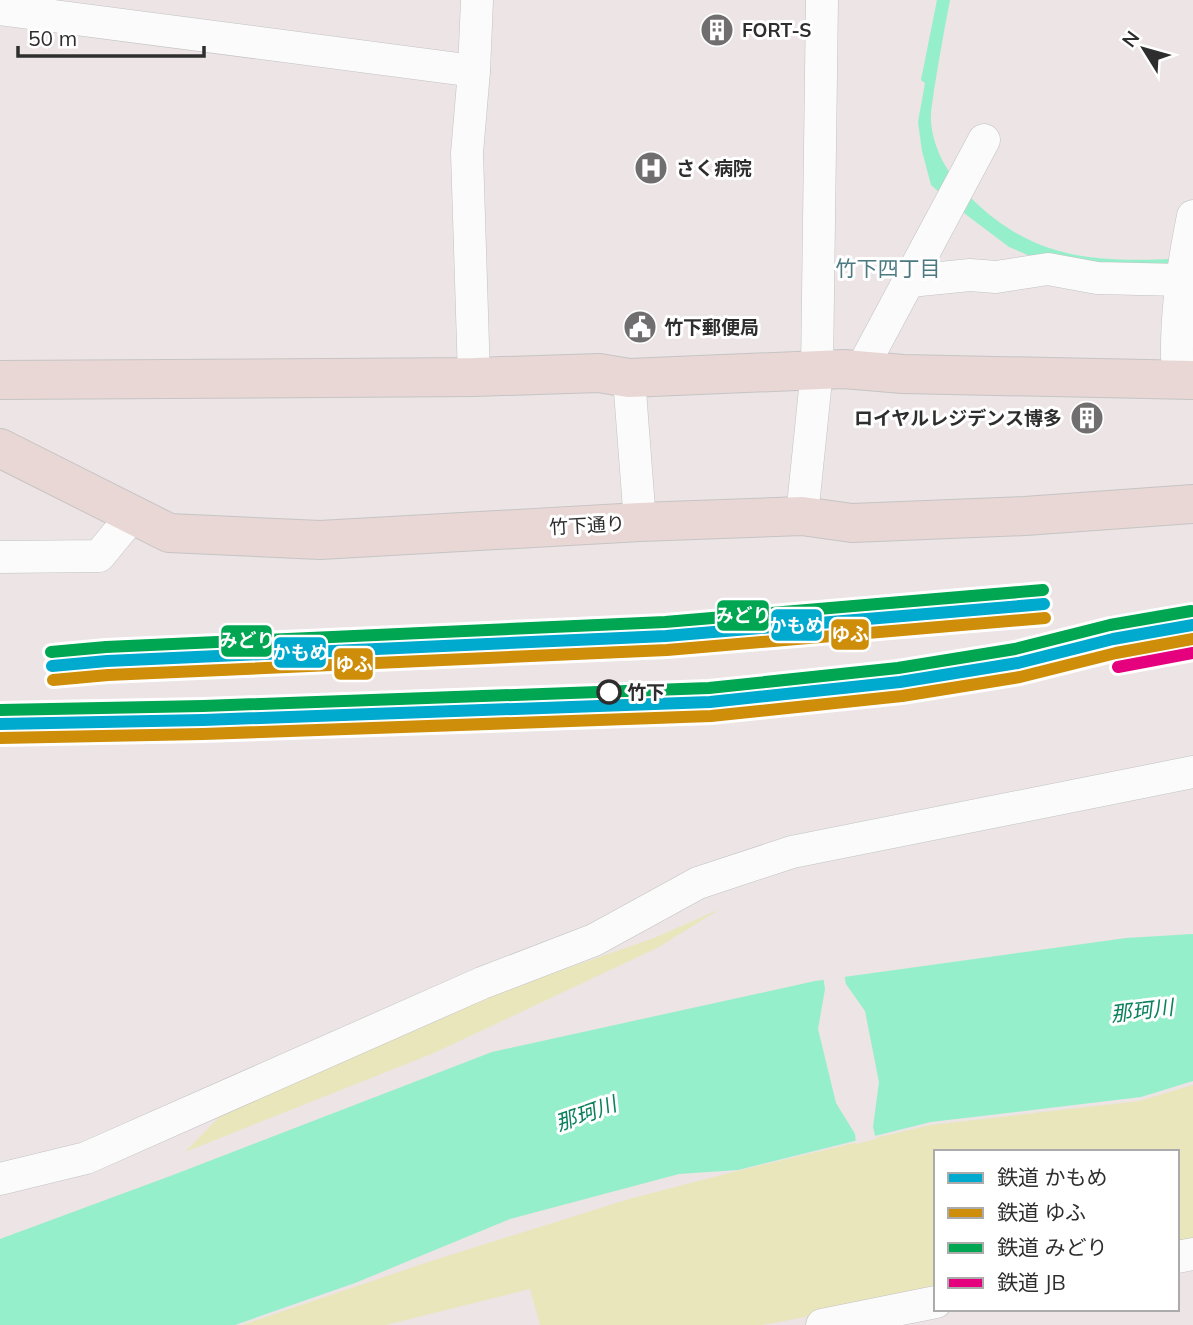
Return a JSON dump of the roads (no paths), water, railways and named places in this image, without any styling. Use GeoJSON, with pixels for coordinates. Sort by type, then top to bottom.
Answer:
{"type":"FeatureCollection","features":[{"type":"Feature","properties":{"kind":"main road"},"geometry":{"type":"LineString","coordinates":[[0,380],[474,377],[599,373],[629,378],[817,370],[1185,380]]}},
{"type":"Feature","properties":{"kind":"main road","name":"竹下通り"},"geometry":{"type":"LineString","coordinates":[[0,448],[169,533],[320,540],[802,516],[852,523],[1024,516],[1193,504]]}},
{"type":"Feature","properties":{"kind":"street"},"geometry":{"type":"LineString","coordinates":[[474,377],[467,153],[477,0]]}},
{"type":"Feature","properties":{"kind":"street"},"geometry":{"type":"LineString","coordinates":[[802,516],[817,370],[822,0]]}},
{"type":"Feature","properties":{"kind":"street"},"geometry":{"type":"LineString","coordinates":[[0,9],[474,71]]}},
{"type":"Feature","properties":{"kind":"street"},"geometry":{"type":"LineString","coordinates":[[861,370],[984,140]]}},
{"type":"Feature","properties":{"kind":"street"},"geometry":{"type":"LineString","coordinates":[[1185,380],[1175,344],[1187,279],[1193,216]]}},
{"type":"Feature","properties":{"kind":"street"},"geometry":{"type":"LineString","coordinates":[[910,281],[970,275],[996,277],[1048,269],[1097,278],[1187,279]]}},
{"type":"Feature","properties":{"kind":"street"},"geometry":{"type":"LineString","coordinates":[[629,378],[640,522]]}},
{"type":"Feature","properties":{"kind":"street"},"geometry":{"type":"LineString","coordinates":[[0,557],[99,556],[132,516]]}},
{"type":"Feature","properties":{"kind":"street"},"geometry":{"type":"LineString","coordinates":[[0,1179],[98,1152],[482,984],[594,940],[698,883],[792,852],[1193,772]]}},
{"type":"Feature","properties":{"kind":"street"},"geometry":{"type":"LineString","coordinates":[[822,1325],[875,1319],[934,1303]]}},
{"type":"Feature","properties":{"kind":"water"},"geometry":{"type":"Polygon","coordinates":[[[937,0],[950,0],[931,122],[940,155],[965,192],[998,221],[1023,237],[1049,248],[1103,259],[1193,258],[1193,272],[1044,262],[1009,247],[931,185],[918,122],[925,83],[921,80],[937,0]]]}},
{"type":"Feature","properties":{"kind":"water","name":"那珂川"},"geometry":{"type":"Polygon","coordinates":[[[1193,934],[1193,1081],[1141,1097],[931,1122],[738,1170],[679,1174],[510,1219],[355,1283],[235,1325],[0,1325],[0,1239],[492,1052],[815,981],[1126,938],[1193,934]]]}},
{"type":"Feature","properties":{"kind":"rail line","name":"みどり"},"geometry":{"type":"LineString","coordinates":[[51,652],[106,647],[665,622],[1043,590]]}},
{"type":"Feature","properties":{"kind":"rail line","name":"かもめ"},"geometry":{"type":"LineString","coordinates":[[52,666],[107,661],[666,636],[1044,604]]}},
{"type":"Feature","properties":{"kind":"rail line","name":"みどり"},"geometry":{"type":"LineString","coordinates":[[0,710],[203,706],[709,688],[898,668],[1015,649],[1110,625],[1191,611]]}},
{"type":"Feature","properties":{"kind":"rail line","name":"ゆふ"},"geometry":{"type":"LineString","coordinates":[[53,680],[108,675],[667,650],[1045,618]]}},
{"type":"Feature","properties":{"kind":"rail line","name":"かもめ"},"geometry":{"type":"LineString","coordinates":[[0,724],[203,720],[710,702],[900,682],[1018,663],[1113,639],[1193,625]]}},
{"type":"Feature","properties":{"kind":"rail line","name":"ゆふ"},"geometry":{"type":"LineString","coordinates":[[0,738],[203,734],[711,716],[902,696],[1020,677],[1116,653],[1193,639]]}},
{"type":"Feature","properties":{"kind":"rail line","name":"JB"},"geometry":{"type":"LineString","coordinates":[[1118,667],[1193,653]]}},
{"type":"Feature","properties":{"kind":"place","name":"FORT-S"},"geometry":{"type":"Point","coordinates":[717,30]}},
{"type":"Feature","properties":{"kind":"place","name":"さく病院"},"geometry":{"type":"Point","coordinates":[651,168]}},
{"type":"Feature","properties":{"kind":"place","name":"竹下郵便局"},"geometry":{"type":"Point","coordinates":[640,327]}},
{"type":"Feature","properties":{"kind":"place","name":"ロイヤルレジデンス博多"},"geometry":{"type":"Point","coordinates":[1087,418]}},
{"type":"Feature","properties":{"kind":"place","name":"竹下"},"geometry":{"type":"Point","coordinates":[609,692]}},
{"type":"Feature","properties":{"kind":"district","name":"竹下四丁目"},"geometry":{"type":"Point","coordinates":[888,269]}}]}
